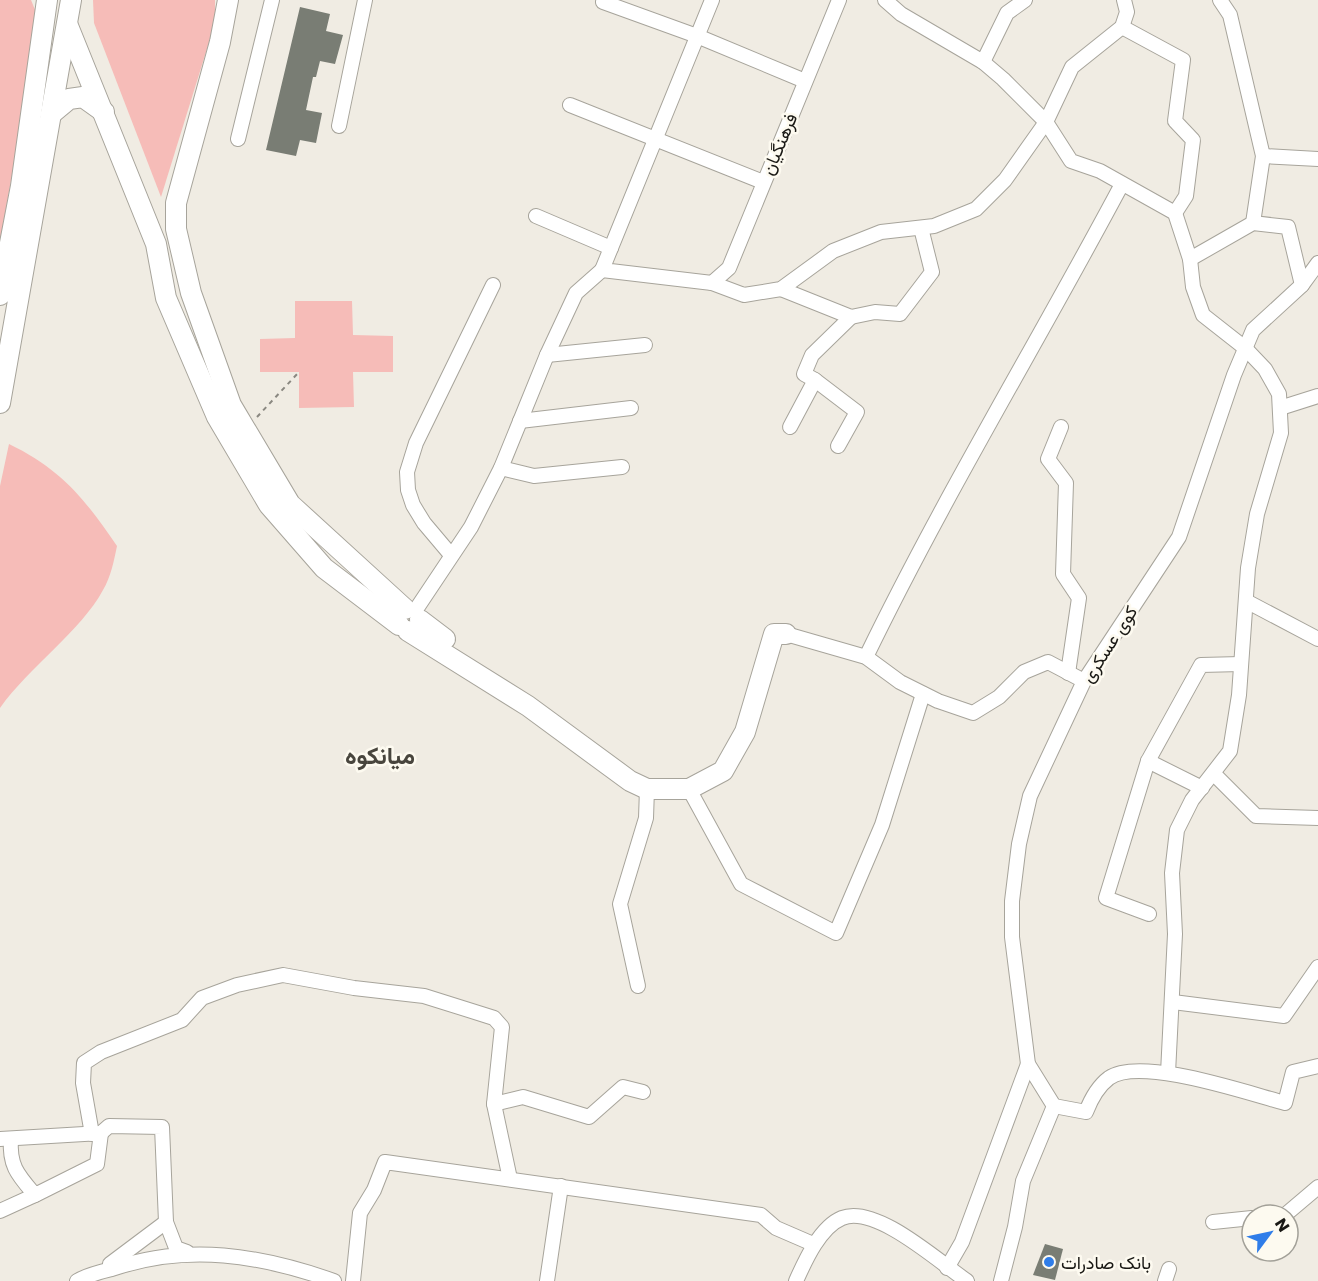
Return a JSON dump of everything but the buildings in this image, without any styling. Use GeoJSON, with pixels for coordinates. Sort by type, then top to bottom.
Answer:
{"type":"FeatureCollection","features":[{"type":"Feature","properties":{"kind":"main road"},"geometry":{"type":"LineString","coordinates":[[0,296],[21,186],[47,0]]}},
{"type":"Feature","properties":{"kind":"main road"},"geometry":{"type":"LineString","coordinates":[[0,403],[71,0]]}},
{"type":"Feature","properties":{"kind":"main road"},"geometry":{"type":"LineString","coordinates":[[228,0],[220,42],[176,203],[176,229],[190,293],[231,405],[290,504],[409,619]]}},
{"type":"Feature","properties":{"kind":"main road"},"geometry":{"type":"LineString","coordinates":[[68,26],[156,244],[166,298],[217,417],[269,505],[324,568],[409,619],[630,781],[647,789],[688,789],[723,771],[745,732],[774,634],[786,634]]}},
{"type":"Feature","properties":{"kind":"main road"},"geometry":{"type":"LineString","coordinates":[[51,114],[69,99],[83,97],[105,113]]}},
{"type":"Feature","properties":{"kind":"street"},"geometry":{"type":"LineString","coordinates":[[238,139],[272,0]]}},
{"type":"Feature","properties":{"kind":"street"},"geometry":{"type":"LineString","coordinates":[[339,126],[365,0]]}},
{"type":"Feature","properties":{"kind":"street"},"geometry":{"type":"LineString","coordinates":[[409,619],[471,527],[501,468],[547,355],[576,293],[602,270],[712,0]]}},
{"type":"Feature","properties":{"kind":"street","name":"فرهنگیان"},"geometry":{"type":"LineString","coordinates":[[712,283],[729,268],[839,0]]}},
{"type":"Feature","properties":{"kind":"street"},"geometry":{"type":"LineString","coordinates":[[885,0],[902,14],[982,62],[1046,122],[1071,161],[1100,171],[1175,213],[1190,259],[1193,287],[1203,315],[1245,348],[1265,369],[1279,394],[1281,433],[1257,514],[1230,751],[1192,800],[1177,830],[1172,873],[1175,934],[1168,1073]]}},
{"type":"Feature","properties":{"kind":"street"},"geometry":{"type":"LineString","coordinates":[[982,62],[1007,13],[1025,0]]}},
{"type":"Feature","properties":{"kind":"street"},"geometry":{"type":"LineString","coordinates":[[602,270],[712,283],[744,295],[780,288],[832,251],[880,232],[934,226],[976,209],[1005,180],[1046,122],[1072,67],[1122,27],[1126,12],[1124,0]]}},
{"type":"Feature","properties":{"kind":"street"},"geometry":{"type":"LineString","coordinates":[[1220,0],[1230,15],[1263,156],[1253,223]]}},
{"type":"Feature","properties":{"kind":"street"},"geometry":{"type":"LineString","coordinates":[[603,2],[697,36],[805,81]]}},
{"type":"Feature","properties":{"kind":"street"},"geometry":{"type":"LineString","coordinates":[[1122,27],[1184,60],[1175,121],[1193,140],[1186,196],[1175,213]]}},
{"type":"Feature","properties":{"kind":"street"},"geometry":{"type":"LineString","coordinates":[[570,105],[763,182]]}},
{"type":"Feature","properties":{"kind":"street"},"geometry":{"type":"LineString","coordinates":[[1263,156],[1318,159]]}},
{"type":"Feature","properties":{"kind":"street"},"geometry":{"type":"LineString","coordinates":[[866,657],[916,553],[1034,347],[1122,184]]}},
{"type":"Feature","properties":{"kind":"street"},"geometry":{"type":"LineString","coordinates":[[536,216],[611,248]]}},
{"type":"Feature","properties":{"kind":"street"},"geometry":{"type":"LineString","coordinates":[[1190,259],[1253,223],[1288,227],[1302,285]]}},
{"type":"Feature","properties":{"kind":"street"},"geometry":{"type":"LineString","coordinates":[[838,446],[857,412],[804,374],[812,355],[851,317],[875,312],[900,314],[932,272],[921,228]]}},
{"type":"Feature","properties":{"kind":"street","name":"کوی عسکری"},"geometry":{"type":"LineString","coordinates":[[1028,1064],[1012,938],[1012,902],[1019,844],[1030,796],[1084,681],[1179,537],[1253,330],[1302,285],[1318,263]]}},
{"type":"Feature","properties":{"kind":"street"},"geometry":{"type":"LineString","coordinates":[[451,555],[424,523],[413,505],[408,490],[407,472],[416,443],[493,285]]}},
{"type":"Feature","properties":{"kind":"street"},"geometry":{"type":"LineString","coordinates":[[780,288],[851,317]]}},
{"type":"Feature","properties":{"kind":"street"},"geometry":{"type":"LineString","coordinates":[[547,355],[645,345]]}},
{"type":"Feature","properties":{"kind":"street"},"geometry":{"type":"LineString","coordinates":[[790,427],[815,380]]}},
{"type":"Feature","properties":{"kind":"street"},"geometry":{"type":"LineString","coordinates":[[1280,408],[1318,396]]}},
{"type":"Feature","properties":{"kind":"street"},"geometry":{"type":"LineString","coordinates":[[520,421],[631,408]]}},
{"type":"Feature","properties":{"kind":"street"},"geometry":{"type":"LineString","coordinates":[[1061,427],[1048,459],[1066,483],[1064,574],[1079,598],[1068,673]]}},
{"type":"Feature","properties":{"kind":"street"},"geometry":{"type":"LineString","coordinates":[[501,468],[534,476],[622,467]]}},
{"type":"Feature","properties":{"kind":"street"},"geometry":{"type":"LineString","coordinates":[[1246,601],[1318,639]]}},
{"type":"Feature","properties":{"kind":"street"},"geometry":{"type":"LineString","coordinates":[[786,634],[866,657],[900,682],[923,694],[973,713],[999,697],[1024,672],[1048,662],[1084,681]]}},
{"type":"Feature","properties":{"kind":"street"},"geometry":{"type":"LineString","coordinates":[[1149,914],[1106,898],[1148,761],[1201,665],[1241,664]]}},
{"type":"Feature","properties":{"kind":"street"},"geometry":{"type":"LineString","coordinates":[[688,789],[741,884],[836,933],[882,825],[923,694]]}},
{"type":"Feature","properties":{"kind":"street"},"geometry":{"type":"LineString","coordinates":[[1148,761],[1202,788]]}},
{"type":"Feature","properties":{"kind":"street"},"geometry":{"type":"LineString","coordinates":[[1214,774],[1256,816],[1318,818]]}},
{"type":"Feature","properties":{"kind":"street"},"geometry":{"type":"LineString","coordinates":[[638,986],[620,904],[646,818],[647,789]]}},
{"type":"Feature","properties":{"kind":"street"},"geometry":{"type":"LineString","coordinates":[[1173,1002],[1284,1016],[1318,967]]}},
{"type":"Feature","properties":{"kind":"street"},"geometry":{"type":"LineString","coordinates":[[0,1211],[97,1164],[96,1133],[83,1083],[84,1063],[102,1052],[182,1020],[202,998],[237,985],[283,975],[354,988],[424,996],[494,1018],[502,1027],[494,1104],[510,1179]]}},
{"type":"Feature","properties":{"kind":"street"},"geometry":{"type":"LineString","coordinates":[[1028,1064],[1054,1106],[1086,1112],[1092,1096],[1110,1077],[1134,1070],[1168,1073],[1285,1103],[1293,1072],[1318,1066]]}},
{"type":"Feature","properties":{"kind":"street"},"geometry":{"type":"LineString","coordinates":[[947,1268],[962,1242],[1028,1064]]}},
{"type":"Feature","properties":{"kind":"street"},"geometry":{"type":"LineString","coordinates":[[494,1104],[523,1096],[589,1117],[623,1087],[643,1092]]}},
{"type":"Feature","properties":{"kind":"street"},"geometry":{"type":"LineString","coordinates":[[1001,1281],[1015,1227],[1023,1181],[1054,1106]]}},
{"type":"Feature","properties":{"kind":"street"},"geometry":{"type":"LineString","coordinates":[[35,1195],[15,1172],[5,1139],[96,1133],[109,1126],[162,1127],[166,1222],[177,1248],[187,1252]]}},
{"type":"Feature","properties":{"kind":"street"},"geometry":{"type":"LineString","coordinates":[[353,1281],[360,1213],[374,1190],[384,1161],[761,1215],[776,1228],[813,1244]]}},
{"type":"Feature","properties":{"kind":"street"},"geometry":{"type":"LineString","coordinates":[[547,1281],[561,1186]]}},
{"type":"Feature","properties":{"kind":"street"},"geometry":{"type":"LineString","coordinates":[[1299,1203],[1318,1187]]}},
{"type":"Feature","properties":{"kind":"street"},"geometry":{"type":"LineString","coordinates":[[796,1281],[813,1244],[842,1218],[862,1217],[891,1226],[967,1281]]}},
{"type":"Feature","properties":{"kind":"street"},"geometry":{"type":"LineString","coordinates":[[1213,1222],[1240,1219]]}},
{"type":"Feature","properties":{"kind":"street"},"geometry":{"type":"LineString","coordinates":[[97,1274],[166,1222]]}},
{"type":"Feature","properties":{"kind":"street"},"geometry":{"type":"LineString","coordinates":[[77,1281],[125,1264],[187,1252],[224,1255],[298,1268],[334,1281]]}},
{"type":"Feature","properties":{"kind":"path"},"geometry":{"type":"LineString","coordinates":[[245,430],[299,372]]}},
{"type":"Feature","properties":{"kind":"shaded area"},"geometry":{"type":"Polygon","coordinates":[[[0,0],[31,0],[40,22],[0,241],[0,0]]]}},
{"type":"Feature","properties":{"kind":"shaded area"},"geometry":{"type":"Polygon","coordinates":[[[93,0],[215,0],[215,23],[161,197],[94,23],[93,0]]]}},
{"type":"Feature","properties":{"kind":"shaded area"},"geometry":{"type":"Polygon","coordinates":[[[295,301],[352,301],[353,335],[393,336],[393,372],[353,372],[354,407],[299,408],[299,372],[260,372],[260,339],[295,338],[295,301]]]}},
{"type":"Feature","properties":{"kind":"shaded area"},"geometry":{"type":"Polygon","coordinates":[[[9,444],[58,475],[94,514],[117,546],[108,580],[93,605],[82,620],[25,678],[0,708],[0,486],[9,444]]]}},
{"type":"Feature","properties":{"kind":"place","name":"بانک صادرات"},"geometry":{"type":"Point","coordinates":[1049,1262]}},
{"type":"Feature","properties":{"kind":"district","name":"میانکوه"},"geometry":{"type":"Point","coordinates":[380,755]}}]}
